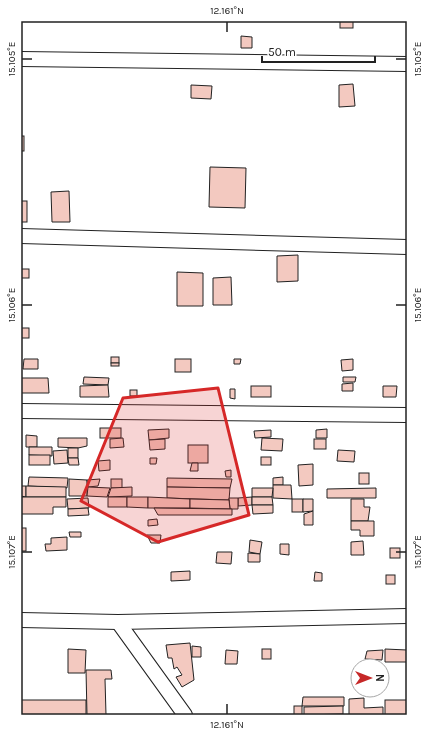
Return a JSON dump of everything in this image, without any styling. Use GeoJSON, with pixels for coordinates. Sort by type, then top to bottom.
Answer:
{"type":"FeatureCollection","features":[{"type":"Feature","properties":{"kind":"street"},"geometry":{"type":"LineString","coordinates":[[21,59],[407,64]]}},
{"type":"Feature","properties":{"kind":"street"},"geometry":{"type":"LineString","coordinates":[[21,236],[407,247]]}},
{"type":"Feature","properties":{"kind":"street"},"geometry":{"type":"LineString","coordinates":[[21,411],[407,415]]}},
{"type":"Feature","properties":{"kind":"street"},"geometry":{"type":"LineString","coordinates":[[21,620],[118,622],[407,616]]}},
{"type":"Feature","properties":{"kind":"street"},"geometry":{"type":"LineString","coordinates":[[118,622],[185,715]]}},
{"type":"Feature","properties":{"kind":"highlighted area"},"geometry":{"type":"Polygon","coordinates":[[[218,388],[249,515],[158,542],[81,501],[123,398],[218,388]]]}},
{"type":"Feature","properties":{"kind":"building"},"geometry":{"type":"Polygon","coordinates":[[[340,21],[353,21],[353,28],[340,28],[340,21]]]}},
{"type":"Feature","properties":{"kind":"building"},"geometry":{"type":"Polygon","coordinates":[[[241,36],[252,37],[252,48],[241,48],[241,36]]]}},
{"type":"Feature","properties":{"kind":"building"},"geometry":{"type":"Polygon","coordinates":[[[353,84],[355,106],[339,107],[339,85],[353,84]]]}},
{"type":"Feature","properties":{"kind":"building"},"geometry":{"type":"Polygon","coordinates":[[[191,85],[212,86],[211,99],[191,98],[191,85]]]}},
{"type":"Feature","properties":{"kind":"building"},"geometry":{"type":"Polygon","coordinates":[[[21,136],[24,136],[24,151],[21,151],[21,136]]]}},
{"type":"Feature","properties":{"kind":"building"},"geometry":{"type":"Polygon","coordinates":[[[210,167],[246,168],[245,208],[209,207],[210,167]]]}},
{"type":"Feature","properties":{"kind":"building"},"geometry":{"type":"Polygon","coordinates":[[[69,191],[70,222],[52,222],[51,192],[69,191]]]}},
{"type":"Feature","properties":{"kind":"building"},"geometry":{"type":"Polygon","coordinates":[[[21,201],[27,201],[27,222],[21,222],[21,201]]]}},
{"type":"Feature","properties":{"kind":"building"},"geometry":{"type":"Polygon","coordinates":[[[298,255],[298,281],[277,282],[277,256],[298,255]]]}},
{"type":"Feature","properties":{"kind":"building"},"geometry":{"type":"Polygon","coordinates":[[[21,269],[29,269],[29,278],[21,278],[21,269]]]}},
{"type":"Feature","properties":{"kind":"building"},"geometry":{"type":"Polygon","coordinates":[[[177,272],[203,273],[203,306],[177,306],[177,272]]]}},
{"type":"Feature","properties":{"kind":"building"},"geometry":{"type":"Polygon","coordinates":[[[231,277],[232,305],[213,305],[213,278],[231,277]]]}},
{"type":"Feature","properties":{"kind":"building"},"geometry":{"type":"Polygon","coordinates":[[[21,328],[29,328],[29,338],[21,338],[21,328]]]}},
{"type":"Feature","properties":{"kind":"building"},"geometry":{"type":"Polygon","coordinates":[[[111,357],[119,357],[119,363],[111,363],[111,357]]]}},
{"type":"Feature","properties":{"kind":"building"},"geometry":{"type":"Polygon","coordinates":[[[24,359],[38,359],[38,369],[23,369],[24,359]]]}},
{"type":"Feature","properties":{"kind":"building"},"geometry":{"type":"Polygon","coordinates":[[[175,359],[191,359],[191,372],[175,372],[175,359]]]}},
{"type":"Feature","properties":{"kind":"building"},"geometry":{"type":"Polygon","coordinates":[[[234,359],[241,359],[240,364],[234,364],[234,359]]]}},
{"type":"Feature","properties":{"kind":"building"},"geometry":{"type":"Polygon","coordinates":[[[353,359],[353,370],[342,371],[341,360],[353,359]]]}},
{"type":"Feature","properties":{"kind":"building"},"geometry":{"type":"Polygon","coordinates":[[[111,363],[119,363],[119,366],[111,366],[111,363]]]}},
{"type":"Feature","properties":{"kind":"building"},"geometry":{"type":"Polygon","coordinates":[[[84,377],[109,378],[108,385],[83,384],[84,377]]]}},
{"type":"Feature","properties":{"kind":"building"},"geometry":{"type":"Polygon","coordinates":[[[343,377],[356,377],[355,382],[343,382],[343,377]]]}},
{"type":"Feature","properties":{"kind":"building"},"geometry":{"type":"Polygon","coordinates":[[[21,378],[48,378],[49,393],[21,393],[21,378]]]}},
{"type":"Feature","properties":{"kind":"building"},"geometry":{"type":"Polygon","coordinates":[[[353,383],[353,391],[342,391],[342,384],[353,383]]]}},
{"type":"Feature","properties":{"kind":"building"},"geometry":{"type":"Polygon","coordinates":[[[108,385],[109,397],[80,397],[80,386],[108,385]]]}},
{"type":"Feature","properties":{"kind":"building"},"geometry":{"type":"Polygon","coordinates":[[[251,386],[271,386],[271,397],[251,397],[251,386]]]}},
{"type":"Feature","properties":{"kind":"building"},"geometry":{"type":"Polygon","coordinates":[[[383,386],[397,386],[396,397],[383,397],[383,386]]]}},
{"type":"Feature","properties":{"kind":"building"},"geometry":{"type":"Polygon","coordinates":[[[230,389],[235,389],[235,399],[230,398],[230,389]]]}},
{"type":"Feature","properties":{"kind":"building"},"geometry":{"type":"Polygon","coordinates":[[[130,390],[137,390],[137,396],[130,396],[130,390]]]}},
{"type":"Feature","properties":{"kind":"building"},"geometry":{"type":"Polygon","coordinates":[[[100,428],[121,428],[121,438],[100,438],[100,428]]]}},
{"type":"Feature","properties":{"kind":"building"},"geometry":{"type":"Polygon","coordinates":[[[169,429],[169,438],[149,440],[148,430],[169,429]]]}},
{"type":"Feature","properties":{"kind":"building"},"geometry":{"type":"Polygon","coordinates":[[[327,429],[327,438],[316,438],[316,430],[327,429]]]}},
{"type":"Feature","properties":{"kind":"building"},"geometry":{"type":"Polygon","coordinates":[[[271,430],[271,437],[255,438],[254,431],[271,430]]]}},
{"type":"Feature","properties":{"kind":"building"},"geometry":{"type":"Polygon","coordinates":[[[26,435],[37,436],[37,447],[26,447],[26,435]]]}},
{"type":"Feature","properties":{"kind":"building"},"geometry":{"type":"Polygon","coordinates":[[[58,438],[87,438],[87,446],[78,448],[58,447],[58,438]]]}},
{"type":"Feature","properties":{"kind":"building"},"geometry":{"type":"Polygon","coordinates":[[[123,438],[124,447],[110,448],[110,439],[123,438]]]}},
{"type":"Feature","properties":{"kind":"building"},"geometry":{"type":"Polygon","coordinates":[[[262,438],[283,439],[282,451],[261,450],[262,438]]]}},
{"type":"Feature","properties":{"kind":"building"},"geometry":{"type":"Polygon","coordinates":[[[165,439],[165,449],[150,450],[149,440],[165,439]]]}},
{"type":"Feature","properties":{"kind":"building"},"geometry":{"type":"Polygon","coordinates":[[[314,439],[326,439],[326,449],[314,449],[314,439]]]}},
{"type":"Feature","properties":{"kind":"building"},"geometry":{"type":"Polygon","coordinates":[[[188,445],[208,445],[208,463],[188,463],[188,445]]]}},
{"type":"Feature","properties":{"kind":"building"},"geometry":{"type":"Polygon","coordinates":[[[29,447],[52,447],[52,456],[29,455],[29,447]]]}},
{"type":"Feature","properties":{"kind":"building"},"geometry":{"type":"Polygon","coordinates":[[[68,448],[78,448],[78,458],[68,458],[68,448]]]}},
{"type":"Feature","properties":{"kind":"building"},"geometry":{"type":"Polygon","coordinates":[[[67,450],[68,463],[54,464],[53,451],[67,450]]]}},
{"type":"Feature","properties":{"kind":"building"},"geometry":{"type":"Polygon","coordinates":[[[338,450],[355,451],[354,462],[337,461],[338,450]]]}},
{"type":"Feature","properties":{"kind":"building"},"geometry":{"type":"Polygon","coordinates":[[[29,455],[50,455],[50,465],[29,465],[29,455]]]}},
{"type":"Feature","properties":{"kind":"building"},"geometry":{"type":"Polygon","coordinates":[[[261,457],[271,457],[271,465],[261,465],[261,457]]]}},
{"type":"Feature","properties":{"kind":"building"},"geometry":{"type":"Polygon","coordinates":[[[68,458],[78,458],[79,465],[69,465],[68,458]]]}},
{"type":"Feature","properties":{"kind":"building"},"geometry":{"type":"Polygon","coordinates":[[[150,458],[157,458],[156,464],[150,464],[150,458]]]}},
{"type":"Feature","properties":{"kind":"building"},"geometry":{"type":"Polygon","coordinates":[[[110,460],[110,470],[99,471],[98,461],[110,460]]]}},
{"type":"Feature","properties":{"kind":"building"},"geometry":{"type":"Polygon","coordinates":[[[192,463],[198,463],[198,471],[190,471],[192,463]]]}},
{"type":"Feature","properties":{"kind":"building"},"geometry":{"type":"Polygon","coordinates":[[[313,464],[313,485],[299,486],[298,465],[313,464]]]}},
{"type":"Feature","properties":{"kind":"building"},"geometry":{"type":"Polygon","coordinates":[[[231,470],[231,477],[226,477],[225,471],[231,470]]]}},
{"type":"Feature","properties":{"kind":"building"},"geometry":{"type":"Polygon","coordinates":[[[359,473],[369,473],[369,484],[359,484],[359,473]]]}},
{"type":"Feature","properties":{"kind":"building"},"geometry":{"type":"Polygon","coordinates":[[[29,477],[68,478],[67,488],[28,486],[29,477]]]}},
{"type":"Feature","properties":{"kind":"building"},"geometry":{"type":"Polygon","coordinates":[[[283,477],[283,485],[273,485],[273,478],[283,477]]]}},
{"type":"Feature","properties":{"kind":"building"},"geometry":{"type":"Polygon","coordinates":[[[167,478],[232,479],[230,488],[167,487],[167,478]]]}},
{"type":"Feature","properties":{"kind":"building"},"geometry":{"type":"Polygon","coordinates":[[[69,479],[87,480],[87,496],[69,496],[69,479]]]}},
{"type":"Feature","properties":{"kind":"building"},"geometry":{"type":"Polygon","coordinates":[[[100,479],[98,486],[88,487],[87,480],[100,479]]]}},
{"type":"Feature","properties":{"kind":"building"},"geometry":{"type":"Polygon","coordinates":[[[111,479],[122,479],[122,488],[111,488],[111,479]]]}},
{"type":"Feature","properties":{"kind":"building"},"geometry":{"type":"Polygon","coordinates":[[[273,485],[291,485],[292,499],[273,498],[273,485]]]}},
{"type":"Feature","properties":{"kind":"building"},"geometry":{"type":"Polygon","coordinates":[[[21,486],[26,486],[26,497],[21,496],[21,486]]]}},
{"type":"Feature","properties":{"kind":"building"},"geometry":{"type":"Polygon","coordinates":[[[26,486],[66,487],[66,497],[26,497],[26,486]]]}},
{"type":"Feature","properties":{"kind":"building"},"geometry":{"type":"Polygon","coordinates":[[[88,487],[110,488],[107,497],[87,496],[88,487]]]}},
{"type":"Feature","properties":{"kind":"building"},"geometry":{"type":"Polygon","coordinates":[[[132,487],[132,496],[108,497],[111,488],[132,487]]]}},
{"type":"Feature","properties":{"kind":"building"},"geometry":{"type":"Polygon","coordinates":[[[167,487],[230,488],[229,500],[167,498],[167,487]]]}},
{"type":"Feature","properties":{"kind":"building"},"geometry":{"type":"Polygon","coordinates":[[[252,488],[273,488],[272,497],[252,497],[252,488]]]}},
{"type":"Feature","properties":{"kind":"building"},"geometry":{"type":"Polygon","coordinates":[[[376,488],[376,498],[327,498],[327,489],[376,488]]]}},
{"type":"Feature","properties":{"kind":"building"},"geometry":{"type":"Polygon","coordinates":[[[21,497],[66,497],[66,507],[53,507],[53,514],[21,514],[21,497]]]}},
{"type":"Feature","properties":{"kind":"building"},"geometry":{"type":"Polygon","coordinates":[[[108,497],[127,497],[127,507],[108,507],[108,497]]]}},
{"type":"Feature","properties":{"kind":"building"},"geometry":{"type":"Polygon","coordinates":[[[127,497],[148,497],[148,508],[127,507],[127,497]]]}},
{"type":"Feature","properties":{"kind":"building"},"geometry":{"type":"Polygon","coordinates":[[[148,497],[190,499],[190,508],[148,508],[148,497]]]}},
{"type":"Feature","properties":{"kind":"building"},"geometry":{"type":"Polygon","coordinates":[[[252,497],[252,505],[238,506],[238,498],[252,497]]]}},
{"type":"Feature","properties":{"kind":"building"},"geometry":{"type":"Polygon","coordinates":[[[252,497],[272,497],[273,505],[252,505],[252,497]]]}},
{"type":"Feature","properties":{"kind":"building"},"geometry":{"type":"Polygon","coordinates":[[[88,498],[89,508],[68,509],[67,499],[88,498]]]}},
{"type":"Feature","properties":{"kind":"building"},"geometry":{"type":"Polygon","coordinates":[[[229,498],[238,498],[238,509],[230,509],[229,498]]]}},
{"type":"Feature","properties":{"kind":"building"},"geometry":{"type":"Polygon","coordinates":[[[190,499],[229,500],[230,509],[190,508],[190,499]]]}},
{"type":"Feature","properties":{"kind":"building"},"geometry":{"type":"Polygon","coordinates":[[[292,499],[303,499],[303,512],[292,512],[292,499]]]}},
{"type":"Feature","properties":{"kind":"building"},"geometry":{"type":"Polygon","coordinates":[[[303,499],[313,499],[313,511],[303,512],[303,499]]]}},
{"type":"Feature","properties":{"kind":"building"},"geometry":{"type":"Polygon","coordinates":[[[351,499],[364,499],[364,507],[370,507],[368,521],[351,521],[351,499]]]}},
{"type":"Feature","properties":{"kind":"building"},"geometry":{"type":"Polygon","coordinates":[[[252,505],[273,505],[273,513],[253,514],[252,505]]]}},
{"type":"Feature","properties":{"kind":"building"},"geometry":{"type":"Polygon","coordinates":[[[88,508],[89,515],[68,516],[68,509],[88,508]]]}},
{"type":"Feature","properties":{"kind":"building"},"geometry":{"type":"Polygon","coordinates":[[[154,508],[232,509],[232,515],[158,515],[154,508]]]}},
{"type":"Feature","properties":{"kind":"building"},"geometry":{"type":"Polygon","coordinates":[[[313,511],[313,525],[304,525],[304,514],[313,511]]]}},
{"type":"Feature","properties":{"kind":"building"},"geometry":{"type":"Polygon","coordinates":[[[157,519],[158,525],[148,526],[148,520],[157,519]]]}},
{"type":"Feature","properties":{"kind":"building"},"geometry":{"type":"Polygon","coordinates":[[[351,521],[374,521],[374,536],[360,536],[360,530],[351,530],[351,521]]]}},
{"type":"Feature","properties":{"kind":"building"},"geometry":{"type":"Polygon","coordinates":[[[21,528],[26,528],[26,551],[21,551],[21,528]]]}},
{"type":"Feature","properties":{"kind":"building"},"geometry":{"type":"Polygon","coordinates":[[[69,532],[81,532],[81,537],[70,537],[69,532]]]}},
{"type":"Feature","properties":{"kind":"building"},"geometry":{"type":"Polygon","coordinates":[[[147,535],[161,535],[160,543],[151,543],[147,535]]]}},
{"type":"Feature","properties":{"kind":"building"},"geometry":{"type":"Polygon","coordinates":[[[67,537],[67,550],[46,551],[45,544],[51,544],[51,538],[67,537]]]}},
{"type":"Feature","properties":{"kind":"building"},"geometry":{"type":"Polygon","coordinates":[[[250,540],[262,542],[260,554],[249,552],[250,540]]]}},
{"type":"Feature","properties":{"kind":"building"},"geometry":{"type":"Polygon","coordinates":[[[363,541],[364,555],[351,555],[351,542],[363,541]]]}},
{"type":"Feature","properties":{"kind":"building"},"geometry":{"type":"Polygon","coordinates":[[[280,544],[289,544],[289,555],[280,554],[280,544]]]}},
{"type":"Feature","properties":{"kind":"building"},"geometry":{"type":"Polygon","coordinates":[[[390,548],[400,548],[400,558],[390,558],[390,548]]]}},
{"type":"Feature","properties":{"kind":"building"},"geometry":{"type":"Polygon","coordinates":[[[217,552],[232,552],[231,564],[216,563],[217,552]]]}},
{"type":"Feature","properties":{"kind":"building"},"geometry":{"type":"Polygon","coordinates":[[[248,553],[260,554],[260,562],[248,562],[248,553]]]}},
{"type":"Feature","properties":{"kind":"building"},"geometry":{"type":"Polygon","coordinates":[[[190,571],[190,580],[171,581],[171,572],[190,571]]]}},
{"type":"Feature","properties":{"kind":"building"},"geometry":{"type":"Polygon","coordinates":[[[315,572],[322,573],[322,581],[314,581],[315,572]]]}},
{"type":"Feature","properties":{"kind":"building"},"geometry":{"type":"Polygon","coordinates":[[[386,575],[395,575],[395,584],[386,584],[386,575]]]}},
{"type":"Feature","properties":{"kind":"building"},"geometry":{"type":"Polygon","coordinates":[[[190,643],[194,680],[182,687],[176,677],[182,675],[177,667],[174,669],[172,658],[168,658],[166,645],[190,643]]]}},
{"type":"Feature","properties":{"kind":"building"},"geometry":{"type":"Polygon","coordinates":[[[192,646],[201,647],[201,657],[192,657],[192,646]]]}},
{"type":"Feature","properties":{"kind":"building"},"geometry":{"type":"Polygon","coordinates":[[[68,649],[86,650],[85,673],[68,673],[68,649]]]}},
{"type":"Feature","properties":{"kind":"building"},"geometry":{"type":"Polygon","coordinates":[[[262,649],[271,649],[271,659],[262,659],[262,649]]]}},
{"type":"Feature","properties":{"kind":"building"},"geometry":{"type":"Polygon","coordinates":[[[385,649],[407,650],[407,662],[390,662],[390,658],[385,658],[385,649]]]}},
{"type":"Feature","properties":{"kind":"building"},"geometry":{"type":"Polygon","coordinates":[[[226,650],[238,651],[237,664],[225,664],[226,650]]]}},
{"type":"Feature","properties":{"kind":"building"},"geometry":{"type":"Polygon","coordinates":[[[383,650],[382,658],[365,658],[367,651],[383,650]]]}},
{"type":"Feature","properties":{"kind":"building"},"geometry":{"type":"Polygon","coordinates":[[[86,670],[111,670],[112,679],[105,679],[106,715],[87,715],[86,670]]]}},
{"type":"Feature","properties":{"kind":"building"},"geometry":{"type":"Polygon","coordinates":[[[303,697],[344,697],[344,706],[302,706],[303,697]]]}},
{"type":"Feature","properties":{"kind":"building"},"geometry":{"type":"Polygon","coordinates":[[[364,698],[364,708],[383,707],[383,715],[349,715],[349,699],[364,698]]]}},
{"type":"Feature","properties":{"kind":"building"},"geometry":{"type":"Polygon","coordinates":[[[21,700],[86,700],[86,715],[21,715],[21,700]]]}},
{"type":"Feature","properties":{"kind":"building"},"geometry":{"type":"Polygon","coordinates":[[[385,700],[407,700],[407,715],[385,715],[385,700]]]}},
{"type":"Feature","properties":{"kind":"building"},"geometry":{"type":"Polygon","coordinates":[[[294,706],[302,706],[302,715],[294,715],[294,706]]]}},
{"type":"Feature","properties":{"kind":"building"},"geometry":{"type":"Polygon","coordinates":[[[343,706],[343,714],[304,715],[304,707],[343,706]]]}},
{"type":"Feature","properties":{"kind":"fence"},"geometry":{"type":"LineString","coordinates":[[120,715],[161,715]]}}]}
